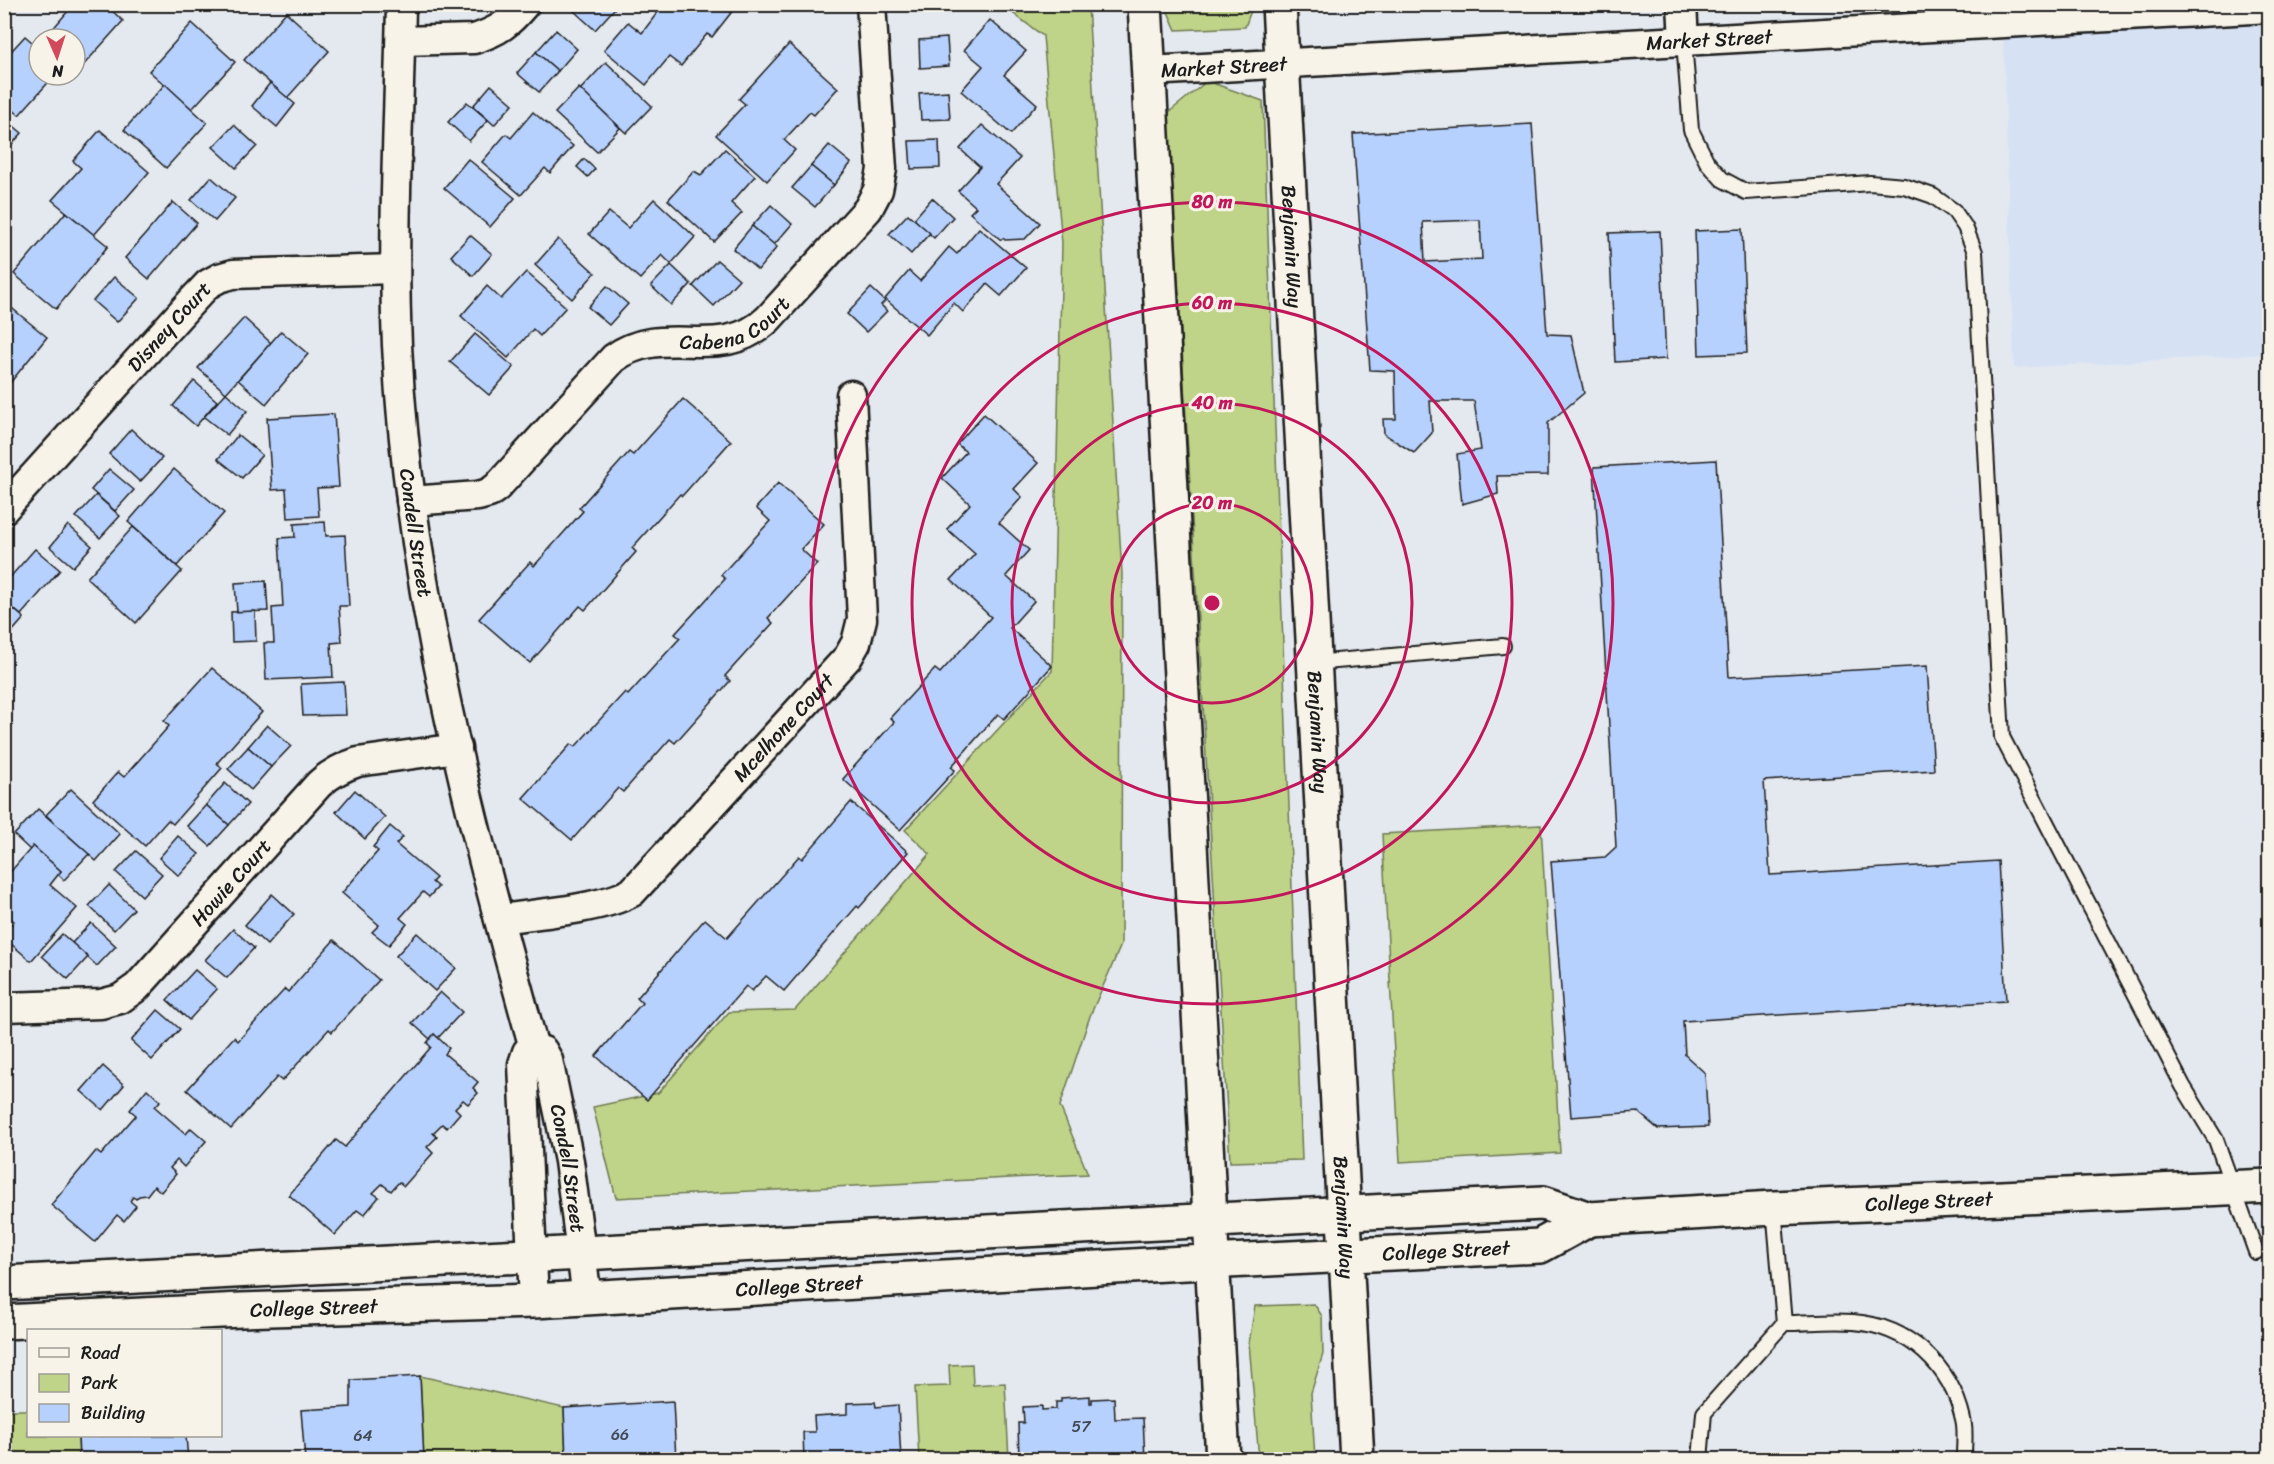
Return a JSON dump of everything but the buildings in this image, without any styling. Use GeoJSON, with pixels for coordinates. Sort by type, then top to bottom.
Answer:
{"type":"FeatureCollection","features":[{"type":"Feature","properties":{"kind":"street","name":"Condell Street"},"geometry":{"type":"LineString","coordinates":[[401,4],[395,269],[397,346],[411,501],[426,608],[457,748],[499,919],[534,1048]]}},
{"type":"Feature","properties":{"kind":"street"},"geometry":{"type":"LineString","coordinates":[[401,41],[474,39],[507,23],[525,4]]}},
{"type":"Feature","properties":{"kind":"street","name":"Cabena Court"},"geometry":{"type":"LineString","coordinates":[[411,501],[478,496],[498,487],[614,358],[631,347],[648,343],[723,342],[739,338],[760,327],[768,319],[868,209],[878,190],[882,169],[871,4]]}},
{"type":"Feature","properties":{"kind":"street"},"geometry":{"type":"LineString","coordinates":[[1145,4],[1223,1460]]}},
{"type":"Feature","properties":{"kind":"street","name":"Benjamin Way"},"geometry":{"type":"LineString","coordinates":[[1279,4],[1357,1460]]}},
{"type":"Feature","properties":{"kind":"street"},"geometry":{"type":"LineString","coordinates":[[1682,4],[1684,41]]}},
{"type":"Feature","properties":{"kind":"street","name":"Market Street"},"geometry":{"type":"LineString","coordinates":[[1149,71],[2270,8]]}},
{"type":"Feature","properties":{"kind":"street","name":"Disney Court"},"geometry":{"type":"LineString","coordinates":[[4,509],[208,284],[219,278],[251,273],[395,269]]}},
{"type":"Feature","properties":{"kind":"street","name":"Mcelhone Court"},"geometry":{"type":"LineString","coordinates":[[499,919],[598,903],[632,892],[848,657],[856,643],[862,619],[850,395]]}},
{"type":"Feature","properties":{"kind":"street","name":"Howie Court"},"geometry":{"type":"LineString","coordinates":[[4,1007],[101,1004],[120,999],[136,987],[311,793],[331,774],[343,766],[358,762],[457,748]]}},
{"type":"Feature","properties":{"kind":"street","name":"Condell Street"},"geometry":{"type":"LineString","coordinates":[[534,1048],[543,1052],[548,1060],[569,1161],[586,1298]]}},
{"type":"Feature","properties":{"kind":"street","name":"Condell Street"},"geometry":{"type":"LineString","coordinates":[[534,1048],[527,1052],[523,1064],[534,1301]]}},
{"type":"Feature","properties":{"kind":"street","name":"College Street"},"geometry":{"type":"LineString","coordinates":[[4,1283],[1543,1203],[1589,1219],[1774,1208],[2270,1186]]}},
{"type":"Feature","properties":{"kind":"street","name":"College Street"},"geometry":{"type":"LineString","coordinates":[[4,1322],[241,1310],[534,1301],[1213,1262],[1540,1246],[1589,1219]]}},
{"type":"Feature","properties":{"kind":"lane"},"geometry":{"type":"LineString","coordinates":[[1684,41],[1691,130],[1707,162],[1722,179],[1746,192],[1870,183],[1904,186],[1933,196],[1954,211],[1965,227],[1975,252],[2002,737],[2183,1086],[2217,1140],[2256,1252]]}},
{"type":"Feature","properties":{"kind":"lane"},"geometry":{"type":"LineString","coordinates":[[1314,663],[1503,646]]}},
{"type":"Feature","properties":{"kind":"lane"},"geometry":{"type":"LineString","coordinates":[[1700,1460],[1704,1413],[1784,1323],[1774,1208]]}},
{"type":"Feature","properties":{"kind":"lane"},"geometry":{"type":"LineString","coordinates":[[1784,1323],[1854,1322],[1890,1330],[1910,1340],[1927,1353],[1941,1369],[1952,1387],[1964,1420],[1964,1456]]}},
{"type":"Feature","properties":{"kind":"shaded area"},"geometry":{"type":"Polygon","coordinates":[[[1713,4],[1872,4],[1872,5],[1713,13],[1713,4]]]}},
{"type":"Feature","properties":{"kind":"shaded area"},"geometry":{"type":"Polygon","coordinates":[[[2002,5],[2269,5],[2269,354],[2014,368],[2002,5]]]}},
{"type":"Feature","properties":{"kind":"green space"},"geometry":{"type":"Polygon","coordinates":[[[1002,5],[1088,5],[1122,574],[1121,945],[1090,1016],[1060,1106],[1088,1174],[616,1198],[593,1107],[658,1093],[729,1012],[795,1010],[930,854],[905,830],[1052,671],[1062,243],[1043,36],[1002,5]]]}},
{"type":"Feature","properties":{"kind":"green space"},"geometry":{"type":"Polygon","coordinates":[[[1165,5],[1253,5],[1245,27],[1176,30],[1165,5]]]}},
{"type":"Feature","properties":{"kind":"green space"},"geometry":{"type":"Polygon","coordinates":[[[1207,81],[1263,101],[1302,1160],[1230,1162],[1168,113],[1207,81]]]}},
{"type":"Feature","properties":{"kind":"green space"},"geometry":{"type":"Polygon","coordinates":[[[1541,825],[1560,1153],[1400,1162],[1382,834],[1541,825]]]}},
{"type":"Feature","properties":{"kind":"green space"},"geometry":{"type":"Polygon","coordinates":[[[1314,1304],[1322,1316],[1323,1354],[1311,1393],[1315,1459],[1259,1459],[1249,1343],[1255,1306],[1314,1304]]]}},
{"type":"Feature","properties":{"kind":"green space"},"geometry":{"type":"Polygon","coordinates":[[[972,1364],[973,1385],[1005,1383],[1009,1459],[919,1459],[915,1387],[950,1386],[949,1365],[972,1364]]]}},
{"type":"Feature","properties":{"kind":"green space"},"geometry":{"type":"Polygon","coordinates":[[[420,1376],[564,1408],[566,1459],[424,1459],[420,1376]]]}},
{"type":"Feature","properties":{"kind":"green space"},"geometry":{"type":"Polygon","coordinates":[[[4,1410],[27,1410],[27,1437],[78,1437],[79,1459],[5,1459],[4,1410]]]}}]}
